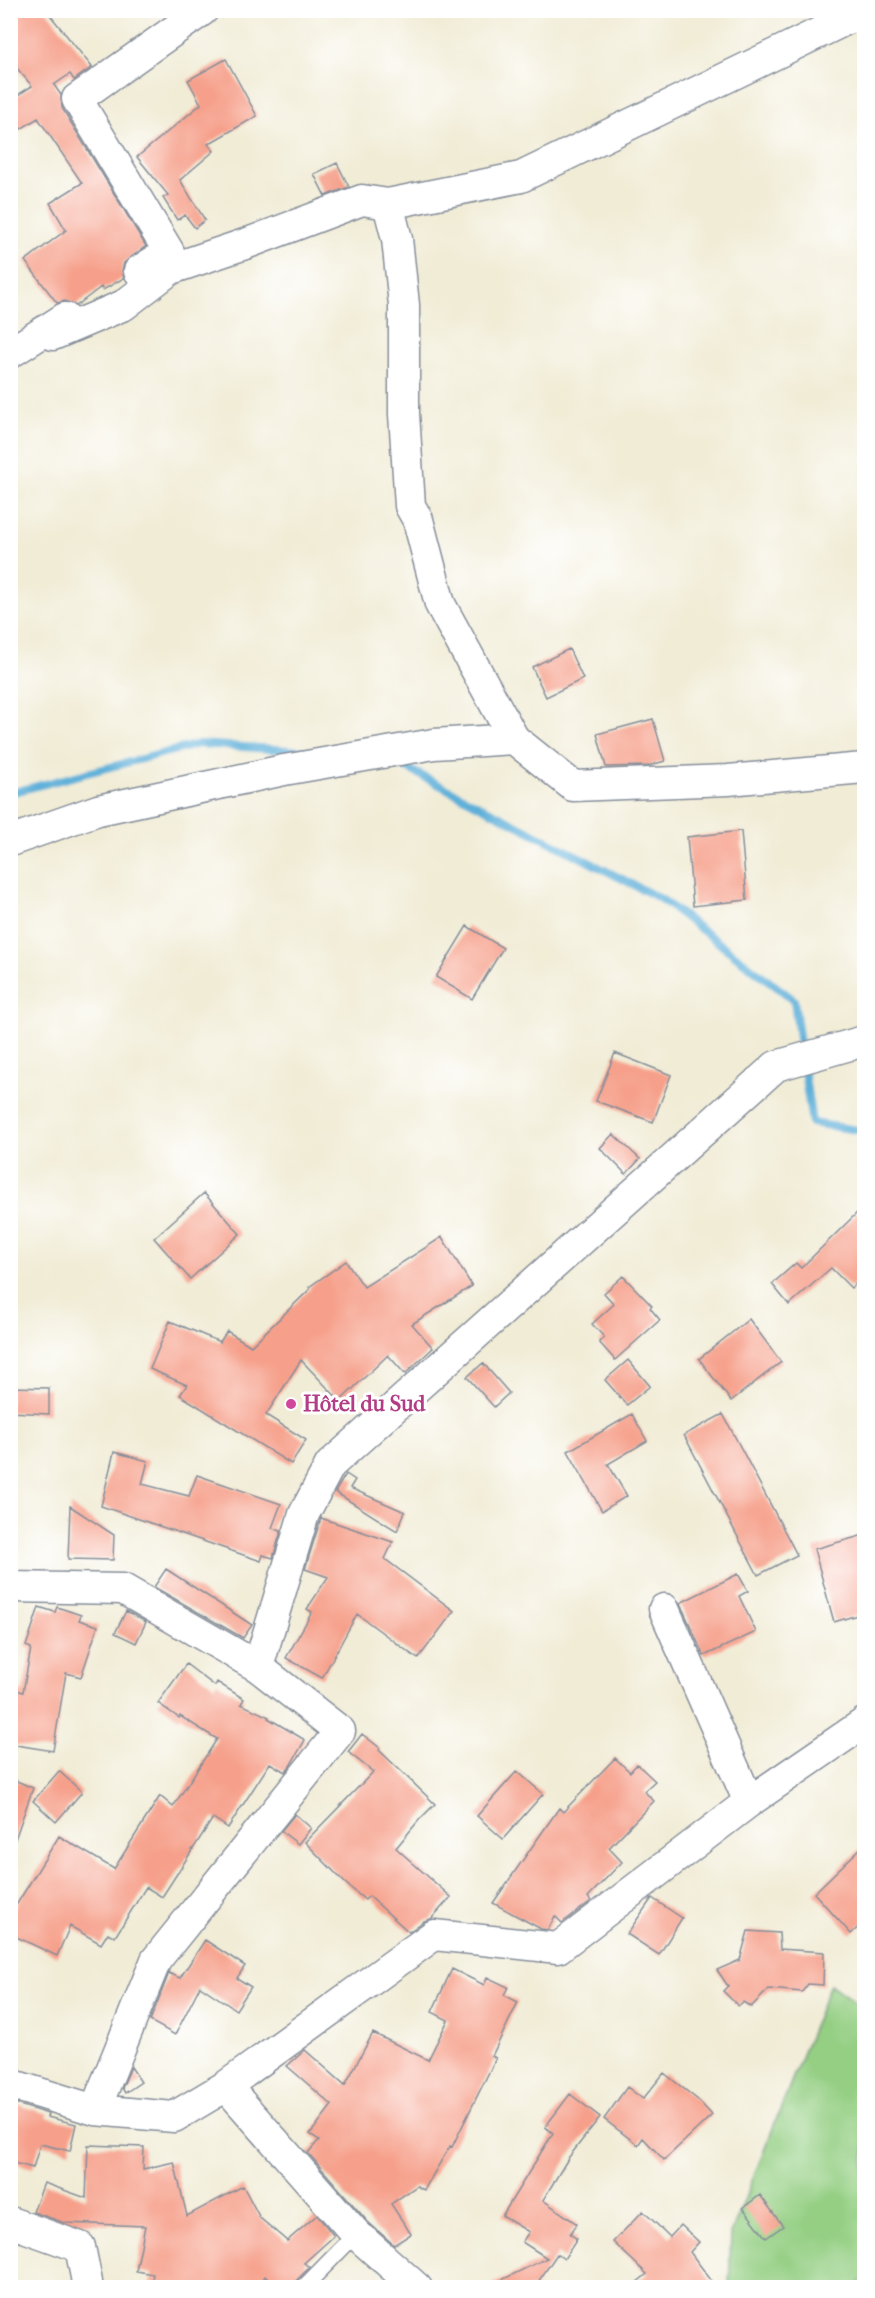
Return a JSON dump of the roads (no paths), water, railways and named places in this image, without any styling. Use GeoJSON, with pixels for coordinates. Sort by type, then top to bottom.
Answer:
{"type":"FeatureCollection","features":[{"type":"Feature","properties":{"kind":"street"},"geometry":{"type":"LineString","coordinates":[[10,353],[169,252],[77,99],[203,10]]}},
{"type":"Feature","properties":{"kind":"street"},"geometry":{"type":"LineString","coordinates":[[48,329],[52,335],[124,305],[171,269],[291,228],[362,200],[388,204],[521,177],[864,11]]}},
{"type":"Feature","properties":{"kind":"street"},"geometry":{"type":"LineString","coordinates":[[388,204],[398,239],[404,305],[404,414],[410,506],[418,520],[440,604],[514,739],[573,786],[728,780],[864,768]]}},
{"type":"Feature","properties":{"kind":"street"},"geometry":{"type":"LineString","coordinates":[[10,841],[98,810],[284,771],[434,744],[514,739]]}},
{"type":"Feature","properties":{"kind":"street"},"geometry":{"type":"LineString","coordinates":[[258,1667],[304,1514],[330,1465],[776,1066],[864,1041]]}},
{"type":"Feature","properties":{"kind":"street"},"geometry":{"type":"LineString","coordinates":[[10,1587],[123,1589],[258,1667],[340,1731],[156,1960],[95,2110]]}},
{"type":"Feature","properties":{"kind":"street"},"geometry":{"type":"LineString","coordinates":[[664,1609],[750,1802]]}},
{"type":"Feature","properties":{"kind":"street"},"geometry":{"type":"LineString","coordinates":[[10,2084],[95,2110],[174,2117],[226,2086],[434,1935],[558,1948],[750,1802],[864,1724]]}},
{"type":"Feature","properties":{"kind":"street"},"geometry":{"type":"LineString","coordinates":[[226,2086],[356,2234],[417,2288]]}},
{"type":"Feature","properties":{"kind":"street"},"geometry":{"type":"LineString","coordinates":[[10,2222],[80,2247],[87,2282],[85,2288]]}},
{"type":"Feature","properties":{"kind":"lane"},"geometry":{"type":"LineString","coordinates":[[303,2288],[356,2234]]}},
{"type":"Feature","properties":{"kind":"waterway"},"geometry":{"type":"LineString","coordinates":[[10,793],[199,744],[315,752]]}},
{"type":"Feature","properties":{"kind":"waterway"},"geometry":{"type":"LineString","coordinates":[[391,760],[661,899],[794,1000],[801,1052]]}},
{"type":"Feature","properties":{"kind":"waterway"},"geometry":{"type":"LineString","coordinates":[[803,1064],[812,1123],[864,1131]]}},
{"type":"Feature","properties":{"kind":"place","name":"Hôtel du Sud"},"geometry":{"type":"Point","coordinates":[291,1404]}}]}
